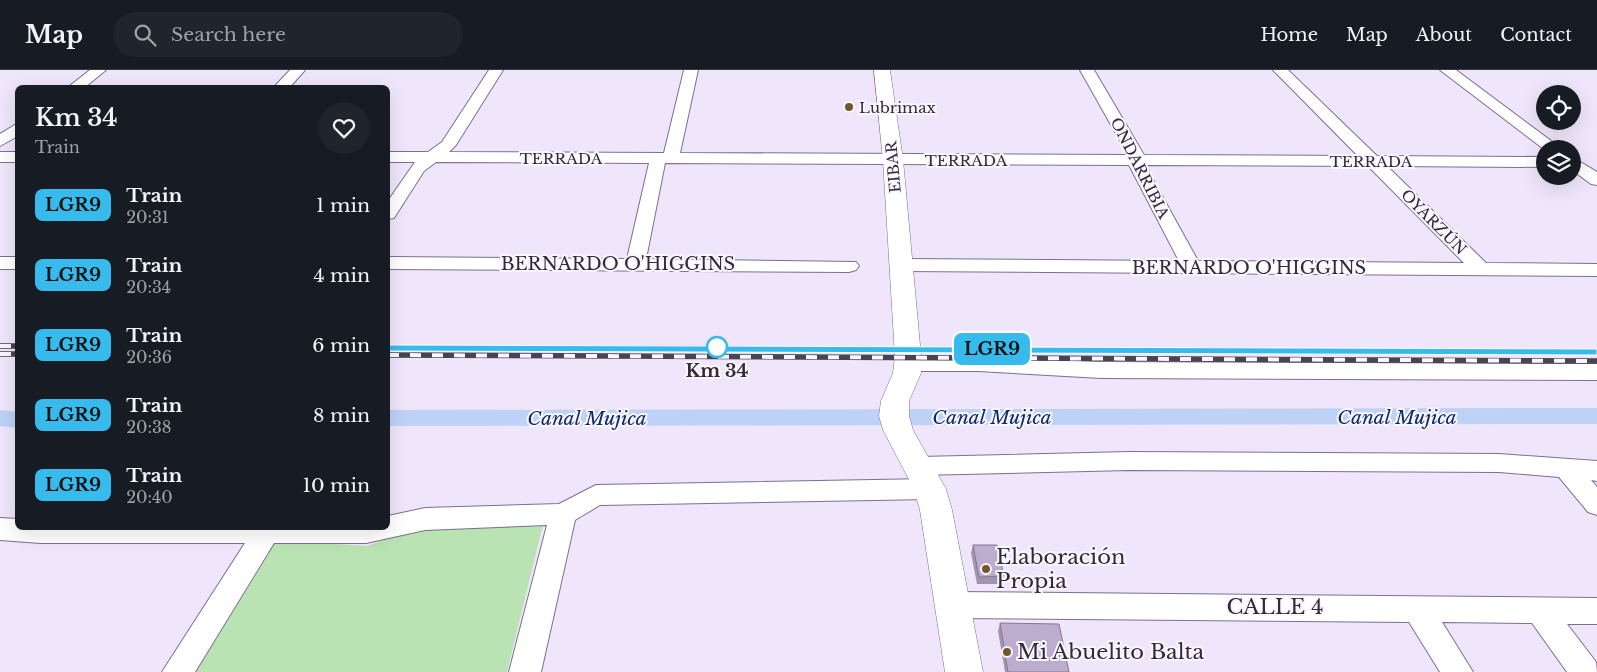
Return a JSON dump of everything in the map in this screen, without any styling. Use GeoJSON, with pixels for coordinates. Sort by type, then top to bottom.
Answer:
{"type":"FeatureCollection","features":[{"type":"Feature","properties":{"kind":"street"},"geometry":{"type":"LineString","coordinates":[[78,85],[99,70]]}},
{"type":"Feature","properties":{"kind":"street"},"geometry":{"type":"LineString","coordinates":[[283,85],[298,70]]}},
{"type":"Feature","properties":{"kind":"street"},"geometry":{"type":"LineString","coordinates":[[390,211],[418,168],[448,145],[496,70]]}},
{"type":"Feature","properties":{"kind":"street"},"geometry":{"type":"LineString","coordinates":[[634,264],[691,70]]}},
{"type":"Feature","properties":{"kind":"street","name":"EIBAR"},"geometry":{"type":"LineString","coordinates":[[882,70],[901,265],[907,364],[907,372],[896,415],[925,477]]}},
{"type":"Feature","properties":{"kind":"street","name":"ONDARRIBIA"},"geometry":{"type":"LineString","coordinates":[[1087,70],[1136,154],[1137,167],[1192,268]]}},
{"type":"Feature","properties":{"kind":"street","name":"OYARZÚN"},"geometry":{"type":"LineString","coordinates":[[1280,70],[1481,269]]}},
{"type":"Feature","properties":{"kind":"street"},"geometry":{"type":"LineString","coordinates":[[1447,70],[1542,140]]}},
{"type":"Feature","properties":{"kind":"street"},"geometry":{"type":"LineString","coordinates":[[0,141],[15,130]]}},
{"type":"Feature","properties":{"kind":"street"},"geometry":{"type":"LineString","coordinates":[[0,157],[15,157]]}},
{"type":"Feature","properties":{"kind":"street","name":"TERRADA"},"geometry":{"type":"LineString","coordinates":[[390,157],[1536,162]]}},
{"type":"Feature","properties":{"kind":"street"},"geometry":{"type":"LineString","coordinates":[[1581,162],[1597,162]]}},
{"type":"Feature","properties":{"kind":"street"},"geometry":{"type":"LineString","coordinates":[[1581,168],[1597,180]]}},
{"type":"Feature","properties":{"kind":"street"},"geometry":{"type":"LineString","coordinates":[[0,263],[15,262]]}},
{"type":"Feature","properties":{"kind":"street","name":"BERNARDO O'HIGGINS"},"geometry":{"type":"LineString","coordinates":[[390,263],[849,266]]}},
{"type":"Feature","properties":{"kind":"street","name":"BERNARDO O'HIGGINS"},"geometry":{"type":"LineString","coordinates":[[901,265],[1597,270]]}},
{"type":"Feature","properties":{"kind":"street"},"geometry":{"type":"LineString","coordinates":[[907,364],[1100,370],[1597,372]]}},
{"type":"Feature","properties":{"kind":"street"},"geometry":{"type":"LineString","coordinates":[[390,527],[425,519],[563,514],[596,495],[925,477],[1148,461],[1499,463],[1597,471]]}},
{"type":"Feature","properties":{"kind":"street"},"geometry":{"type":"LineString","coordinates":[[1566,468],[1597,506]]}},
{"type":"Feature","properties":{"kind":"street"},"geometry":{"type":"LineString","coordinates":[[925,477],[936,510],[964,672]]}},
{"type":"Feature","properties":{"kind":"street"},"geometry":{"type":"LineString","coordinates":[[525,672],[563,514]]}},
{"type":"Feature","properties":{"kind":"street"},"geometry":{"type":"LineString","coordinates":[[0,530],[41,532],[366,532],[375,530]]}},
{"type":"Feature","properties":{"kind":"street"},"geometry":{"type":"LineString","coordinates":[[178,672],[267,531]]}},
{"type":"Feature","properties":{"kind":"street","name":"CALLE 4"},"geometry":{"type":"LineString","coordinates":[[953,605],[1597,611]]}},
{"type":"Feature","properties":{"kind":"street"},"geometry":{"type":"LineString","coordinates":[[1416,608],[1457,672]]}},
{"type":"Feature","properties":{"kind":"street"},"geometry":{"type":"LineString","coordinates":[[1540,611],[1585,672]]}},
{"type":"Feature","properties":{"kind":"green space"},"geometry":{"type":"Polygon","coordinates":[[[543,525],[507,672],[191,672],[274,540],[367,546],[415,529],[543,525]]]}},
{"type":"Feature","properties":{"kind":"building","name":"Elaboración Propia"},"geometry":{"type":"Polygon","coordinates":[[[973,545],[997,545],[1004,576],[979,577],[973,545]]]}},
{"type":"Feature","properties":{"kind":"building"},"geometry":{"type":"Polygon","coordinates":[[[1000,623],[1059,624],[1069,672],[1008,672],[1000,623]]]}},
{"type":"Feature","properties":{"kind":"waterway","name":"Canal Mujica"},"geometry":{"type":"LineString","coordinates":[[390,418],[1597,416]]}},
{"type":"Feature","properties":{"kind":"waterway","name":"Canal Mujica"},"geometry":{"type":"LineString","coordinates":[[0,418],[15,420]]}},
{"type":"Feature","properties":{"kind":"railway"},"geometry":{"type":"LineString","coordinates":[[0,346],[15,346]]}},
{"type":"Feature","properties":{"kind":"railway"},"geometry":{"type":"LineString","coordinates":[[390,348],[870,349]]}},
{"type":"Feature","properties":{"kind":"railway"},"geometry":{"type":"LineString","coordinates":[[1082,350],[1597,352]]}},
{"type":"Feature","properties":{"kind":"railway"},"geometry":{"type":"LineString","coordinates":[[0,354],[15,354]]}},
{"type":"Feature","properties":{"kind":"railway"},"geometry":{"type":"LineString","coordinates":[[390,355],[1597,361]]}},
{"type":"Feature","properties":{"kind":"train","name":"LGR9"},"geometry":{"type":"LineString","coordinates":[[390,348],[719,347],[1597,352]]}},
{"type":"Feature","properties":{"kind":"place","name":"Lubrimax"},"geometry":{"type":"Point","coordinates":[849,107]}},
{"type":"Feature","properties":{"kind":"place","name":"Km 34"},"geometry":{"type":"Point","coordinates":[717,347]}},
{"type":"Feature","properties":{"kind":"place","name":"Elaboración Propia"},"geometry":{"type":"Point","coordinates":[986,569]}},
{"type":"Feature","properties":{"kind":"place","name":"Mi Abuelito Balta"},"geometry":{"type":"Point","coordinates":[1007,652]}}]}
